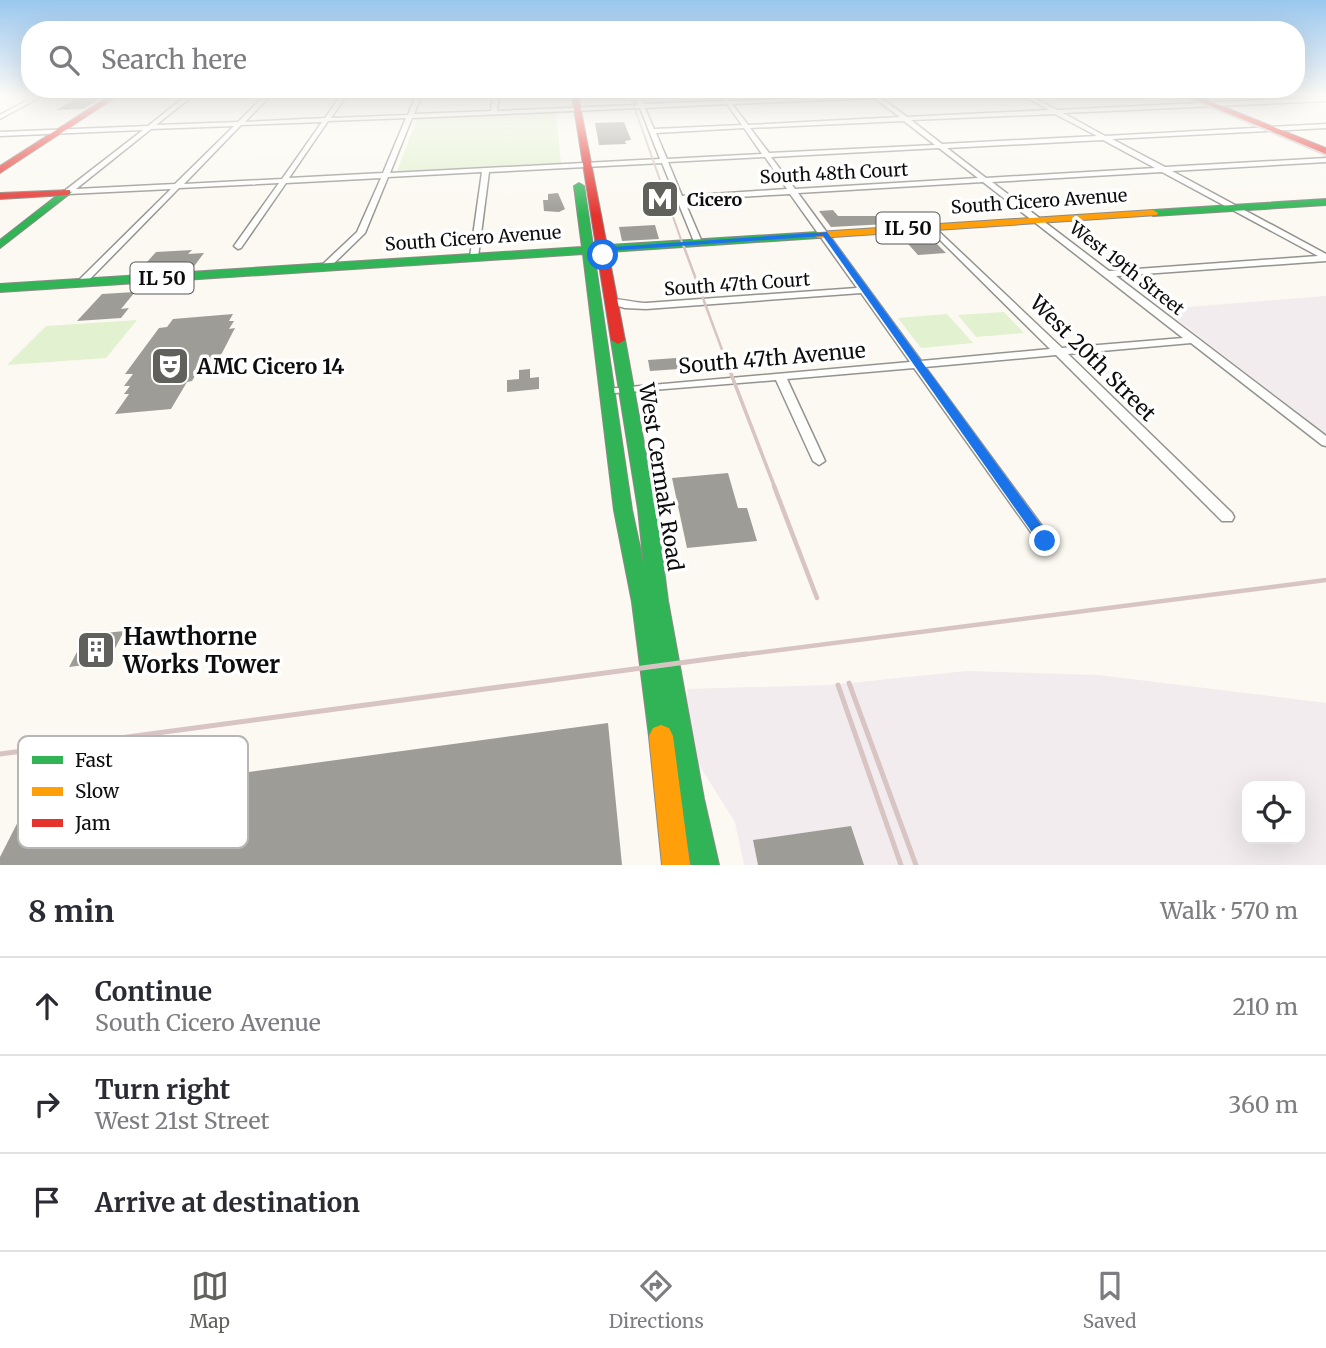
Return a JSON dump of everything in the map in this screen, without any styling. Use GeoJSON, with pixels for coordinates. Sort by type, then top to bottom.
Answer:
{"type":"FeatureCollection","features":[{"type":"Feature","properties":{"kind":"main road"},"geometry":{"type":"LineString","coordinates":[[0,170],[53,135]]}},
{"type":"Feature","properties":{"kind":"main road","name":"West Cermak Road"},"geometry":{"type":"LineString","coordinates":[[577,135],[595,249],[607,392],[623,510],[643,615],[670,799],[676,865]]}},
{"type":"Feature","properties":{"kind":"main road"},"geometry":{"type":"LineString","coordinates":[[1287,135],[1326,151]]}},
{"type":"Feature","properties":{"kind":"main road"},"geometry":{"type":"LineString","coordinates":[[0,196],[67,192]]}},
{"type":"Feature","properties":{"kind":"main road"},"geometry":{"type":"LineString","coordinates":[[0,245],[67,192]]}},
{"type":"Feature","properties":{"kind":"main road","name":"South Cicero Avenue"},"geometry":{"type":"LineString","coordinates":[[0,288],[1326,202]]}},
{"type":"Feature","properties":{"kind":"main road","name":"West Cermak Road"},"geometry":{"type":"LineString","coordinates":[[595,249],[611,301],[648,509],[664,639],[705,865]]}},
{"type":"Feature","properties":{"kind":"street"},"geometry":{"type":"LineString","coordinates":[[67,192],[139,135]]}},
{"type":"Feature","properties":{"kind":"street"},"geometry":{"type":"LineString","coordinates":[[81,283],[228,135]]}},
{"type":"Feature","properties":{"kind":"street"},"geometry":{"type":"LineString","coordinates":[[237,246],[315,135]]}},
{"type":"Feature","properties":{"kind":"street"},"geometry":{"type":"LineString","coordinates":[[325,267],[361,233],[402,135]]}},
{"type":"Feature","properties":{"kind":"street"},"geometry":{"type":"LineString","coordinates":[[654,135],[698,242]]}},
{"type":"Feature","properties":{"kind":"street"},"geometry":{"type":"LineString","coordinates":[[752,135],[1045,541]]}},
{"type":"Feature","properties":{"kind":"street","name":"West 19th Street"},"geometry":{"type":"LineString","coordinates":[[926,135],[1322,436]]}},
{"type":"Feature","properties":{"kind":"street"},"geometry":{"type":"LineString","coordinates":[[1100,135],[1326,257]]}},
{"type":"Feature","properties":{"kind":"street"},"geometry":{"type":"LineString","coordinates":[[67,192],[1154,135]]}},
{"type":"Feature","properties":{"kind":"street","name":"South 48th Court"},"geometry":{"type":"LineString","coordinates":[[679,198],[1326,160]]}},
{"type":"Feature","properties":{"kind":"street"},"geometry":{"type":"LineString","coordinates":[[474,257],[486,170]]}},
{"type":"Feature","properties":{"kind":"street","name":"West 20th Street"},"geometry":{"type":"LineString","coordinates":[[932,227],[1227,517]]}},
{"type":"Feature","properties":{"kind":"street"},"geometry":{"type":"LineString","coordinates":[[1107,274],[1326,257]]}},
{"type":"Feature","properties":{"kind":"street","name":"South 47th Court"},"geometry":{"type":"LineString","coordinates":[[611,301],[646,306],[865,290]]}},
{"type":"Feature","properties":{"kind":"street","name":"South 47th Avenue"},"geometry":{"type":"LineString","coordinates":[[607,392],[1193,340]]}},
{"type":"Feature","properties":{"kind":"street"},"geometry":{"type":"LineString","coordinates":[[780,376],[819,461]]}},
{"type":"Feature","properties":{"kind":"shaded area"},"geometry":{"type":"Polygon","coordinates":[[[1326,296],[1326,435],[1164,309],[1326,296]]]}},
{"type":"Feature","properties":{"kind":"shaded area"},"geometry":{"type":"Polygon","coordinates":[[[967,671],[1098,675],[1326,703],[1326,865],[744,865],[735,822],[697,762],[680,696],[688,695],[687,689],[831,685],[967,671]]]}},
{"type":"Feature","properties":{"kind":"green space"},"geometry":{"type":"Polygon","coordinates":[[[411,135],[558,135],[561,163],[397,171],[411,135]]]}},
{"type":"Feature","properties":{"kind":"green space"},"geometry":{"type":"Polygon","coordinates":[[[1004,312],[1024,333],[976,337],[958,315],[1004,312]]]}},
{"type":"Feature","properties":{"kind":"green space"},"geometry":{"type":"Polygon","coordinates":[[[947,314],[973,343],[921,348],[898,318],[947,314]]]}},
{"type":"Feature","properties":{"kind":"green space"},"geometry":{"type":"Polygon","coordinates":[[[137,320],[106,358],[7,365],[46,326],[137,320]]]}},
{"type":"Feature","properties":{"kind":"building"},"geometry":{"type":"Polygon","coordinates":[[[597,135],[629,135],[631,140],[625,141],[626,144],[599,145],[597,135]]]}},
{"type":"Feature","properties":{"kind":"building"},"geometry":{"type":"Polygon","coordinates":[[[558,193],[565,209],[559,212],[544,211],[543,200],[548,200],[548,194],[558,193]]]}},
{"type":"Feature","properties":{"kind":"building"},"geometry":{"type":"Polygon","coordinates":[[[833,210],[838,216],[879,216],[887,224],[831,227],[819,211],[833,210]]]}},
{"type":"Feature","properties":{"kind":"building"},"geometry":{"type":"Polygon","coordinates":[[[655,225],[659,239],[622,241],[619,227],[655,225]]]}},
{"type":"Feature","properties":{"kind":"building"},"geometry":{"type":"Polygon","coordinates":[[[918,235],[922,239],[932,239],[946,253],[918,255],[901,236],[918,235]]]}},
{"type":"Feature","properties":{"kind":"building"},"geometry":{"type":"Polygon","coordinates":[[[192,250],[188,254],[204,253],[192,269],[138,272],[156,252],[192,250]]]}},
{"type":"Feature","properties":{"kind":"building"},"geometry":{"type":"Polygon","coordinates":[[[135,292],[121,309],[129,308],[121,318],[77,321],[102,294],[135,292]]]}},
{"type":"Feature","properties":{"kind":"building","name":"AMC Cicero 14"},"geometry":{"type":"Polygon","coordinates":[[[233,314],[229,321],[234,321],[229,329],[235,328],[222,353],[216,361],[211,361],[206,370],[198,371],[192,381],[187,382],[171,409],[115,414],[129,394],[124,394],[130,386],[124,386],[133,374],[125,374],[159,328],[167,327],[173,319],[233,314]]]}},
{"type":"Feature","properties":{"kind":"building"},"geometry":{"type":"Polygon","coordinates":[[[676,358],[679,369],[650,371],[648,360],[676,358]]]}},
{"type":"Feature","properties":{"kind":"building"},"geometry":{"type":"Polygon","coordinates":[[[530,369],[530,378],[539,377],[539,389],[507,392],[507,380],[519,379],[519,370],[530,369]]]}},
{"type":"Feature","properties":{"kind":"building"},"geometry":{"type":"Polygon","coordinates":[[[728,473],[738,508],[747,508],[757,541],[687,548],[672,478],[728,473]]]}},
{"type":"Feature","properties":{"kind":"building","name":"Hawthorne Works Tower"},"geometry":{"type":"Polygon","coordinates":[[[124,631],[108,662],[69,667],[86,635],[124,631]]]}},
{"type":"Feature","properties":{"kind":"building"},"geometry":{"type":"Polygon","coordinates":[[[608,723],[622,865],[0,865],[0,857],[18,822],[18,848],[248,848],[248,772],[608,723]]]}},
{"type":"Feature","properties":{"kind":"building"},"geometry":{"type":"Polygon","coordinates":[[[851,826],[864,865],[758,865],[753,840],[851,826]]]}},
{"type":"Feature","properties":{"kind":"railway"},"geometry":{"type":"LineString","coordinates":[[644,135],[684,248]]}},
{"type":"Feature","properties":{"kind":"railway"},"geometry":{"type":"LineString","coordinates":[[1279,135],[1326,155]]}},
{"type":"Feature","properties":{"kind":"railway"},"geometry":{"type":"LineString","coordinates":[[684,247],[724,355]]}},
{"type":"Feature","properties":{"kind":"railway"},"geometry":{"type":"LineString","coordinates":[[723,353],[775,488]]}},
{"type":"Feature","properties":{"kind":"railway"},"geometry":{"type":"LineString","coordinates":[[774,486],[817,598]]}},
{"type":"Feature","properties":{"kind":"railway"},"geometry":{"type":"LineString","coordinates":[[732,656],[1326,580]]}},
{"type":"Feature","properties":{"kind":"railway"},"geometry":{"type":"LineString","coordinates":[[134,736],[746,654]]}},
{"type":"Feature","properties":{"kind":"railway"},"geometry":{"type":"LineString","coordinates":[[849,683],[916,865]]}},
{"type":"Feature","properties":{"kind":"railway"},"geometry":{"type":"LineString","coordinates":[[838,685],[901,865]]}},
{"type":"Feature","properties":{"kind":"railway"},"geometry":{"type":"LineString","coordinates":[[0,754],[18,752]]}},
{"type":"Feature","properties":{"kind":"traffic: fast"},"geometry":{"type":"LineString","coordinates":[[579,186],[623,510],[642,602],[661,736]]}},
{"type":"Feature","properties":{"kind":"traffic: fast"},"geometry":{"type":"LineString","coordinates":[[0,245],[67,192]]}},
{"type":"Feature","properties":{"kind":"traffic: fast"},"geometry":{"type":"LineString","coordinates":[[1153,213],[1326,202]]}},
{"type":"Feature","properties":{"kind":"traffic: fast"},"geometry":{"type":"LineString","coordinates":[[0,288],[818,235]]}},
{"type":"Feature","properties":{"kind":"traffic: fast"},"geometry":{"type":"LineString","coordinates":[[618,340],[647,509],[658,601],[691,799],[705,865]]}},
{"type":"Feature","properties":{"kind":"traffic: slow"},"geometry":{"type":"LineString","coordinates":[[818,235],[1153,213]]}},
{"type":"Feature","properties":{"kind":"traffic: slow"},"geometry":{"type":"LineString","coordinates":[[661,736],[676,865]]}},
{"type":"Feature","properties":{"kind":"traffic: jam"},"geometry":{"type":"LineString","coordinates":[[0,170],[54,135]]}},
{"type":"Feature","properties":{"kind":"traffic: jam"},"geometry":{"type":"LineString","coordinates":[[582,135],[618,340]]}},
{"type":"Feature","properties":{"kind":"traffic: jam"},"geometry":{"type":"LineString","coordinates":[[1287,135],[1326,151]]}},
{"type":"Feature","properties":{"kind":"traffic: jam"},"geometry":{"type":"LineString","coordinates":[[0,196],[67,192]]}},
{"type":"Feature","properties":{"kind":"place","name":"Cicero"},"geometry":{"type":"Point","coordinates":[660,199]}},
{"type":"Feature","properties":{"kind":"place","name":"AMC Cicero 14"},"geometry":{"type":"Point","coordinates":[170,366]}},
{"type":"Feature","properties":{"kind":"place","name":"Hawthorne Works Tower"},"geometry":{"type":"Point","coordinates":[96,650]}},
{"type":"Feature","properties":{"kind":"route"},"geometry":{"type":"LineString","coordinates":[[603,255],[602,248],[825,234],[1045,541]]}}]}
